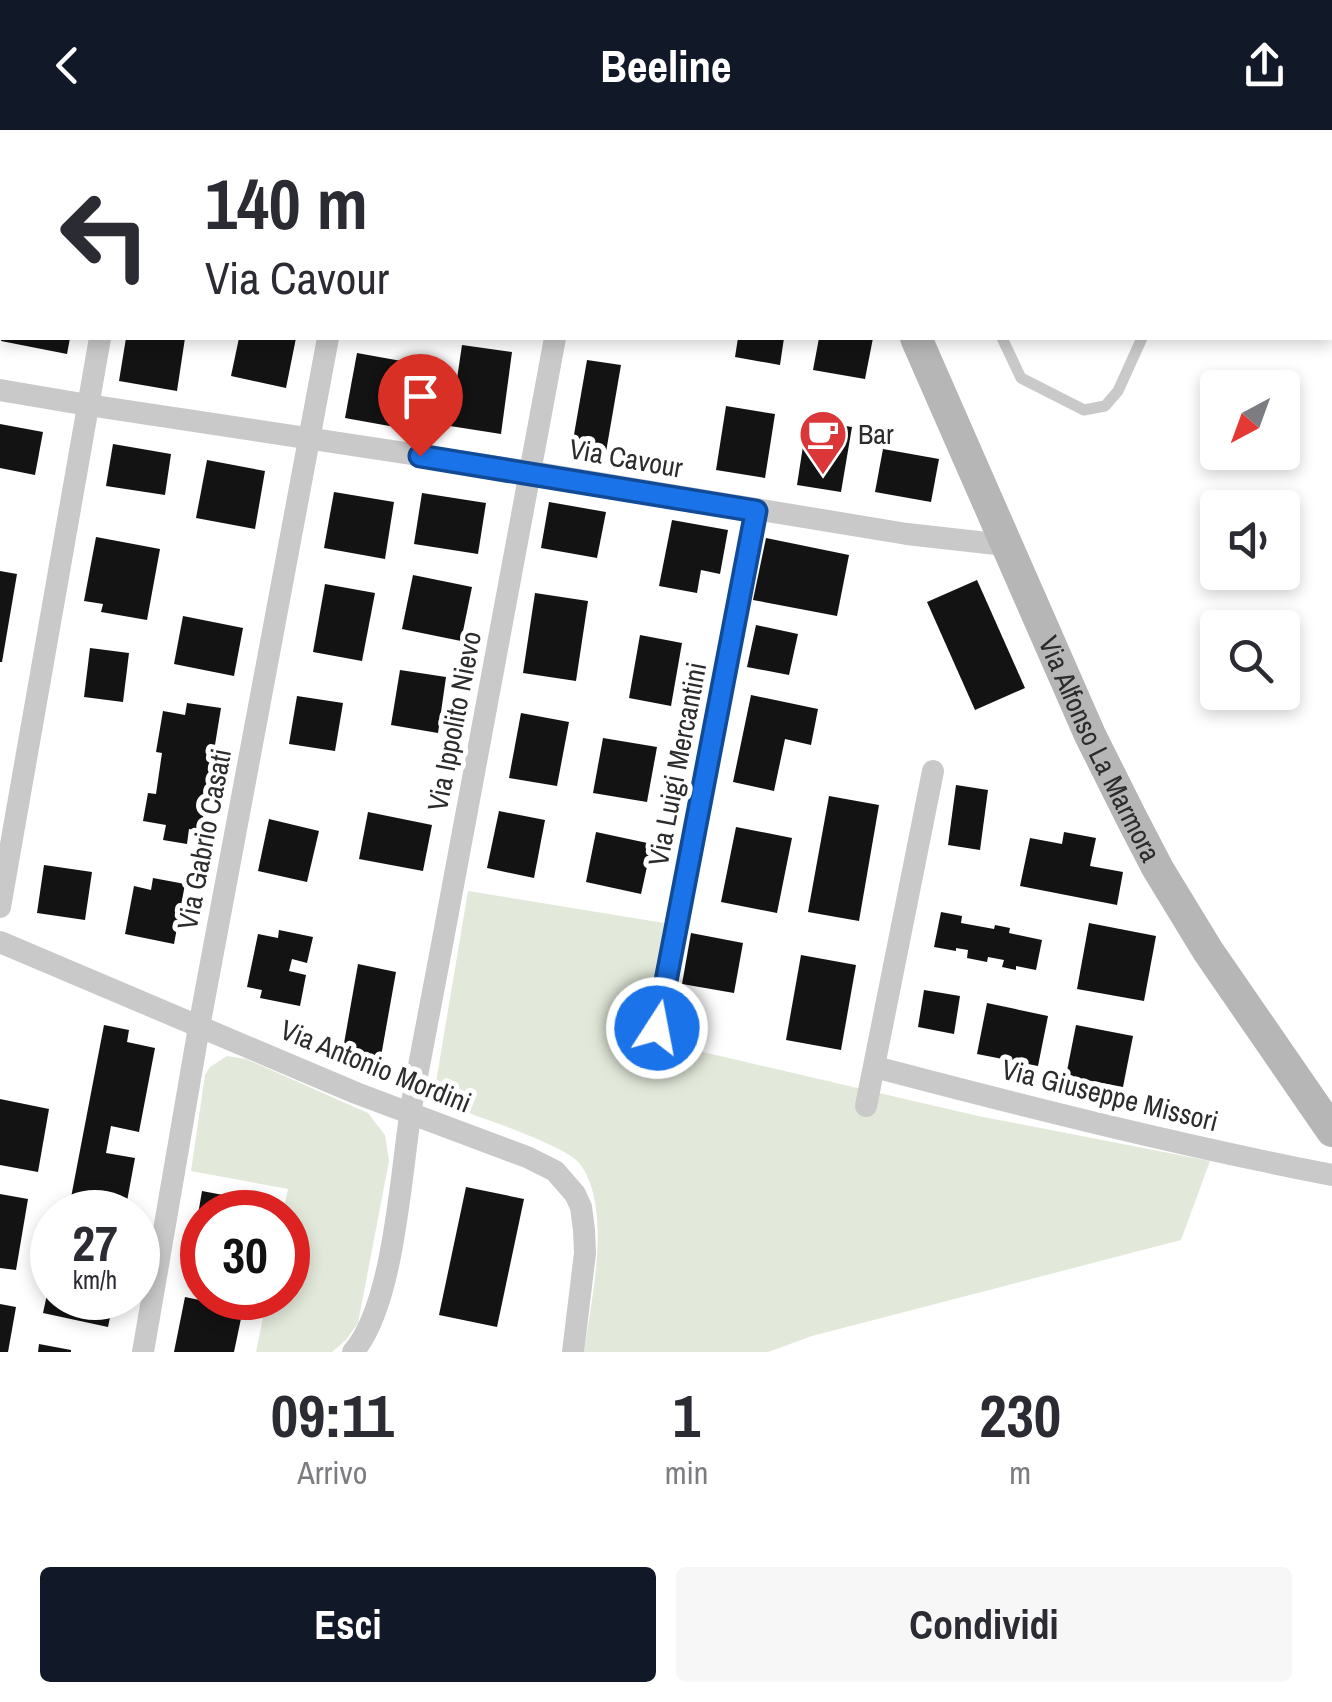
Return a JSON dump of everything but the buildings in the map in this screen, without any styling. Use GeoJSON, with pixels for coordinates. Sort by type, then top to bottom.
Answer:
{"type":"FeatureCollection","features":[{"type":"Feature","properties":{"kind":"street"},"geometry":{"type":"LineString","coordinates":[[0,907],[100,340]]}},
{"type":"Feature","properties":{"kind":"street","name":"Via Gabrio Casati"},"geometry":{"type":"LineString","coordinates":[[143,1352],[199,1027],[328,340]]}},
{"type":"Feature","properties":{"kind":"street","name":"Via Ippolito Nievo"},"geometry":{"type":"LineString","coordinates":[[353,1352],[367,1332],[383,1285],[410,1114],[556,340]]}},
{"type":"Feature","properties":{"kind":"street","name":"Via Alfonso La Marmora"},"geometry":{"type":"LineString","coordinates":[[917,340],[1090,735],[1158,869],[1208,952],[1332,1131]]}},
{"type":"Feature","properties":{"kind":"street","name":"Via Cavour"},"geometry":{"type":"LineString","coordinates":[[0,390],[756,511],[1005,545]]}},
{"type":"Feature","properties":{"kind":"street","name":"Via Luigi Mercantini"},"geometry":{"type":"LineString","coordinates":[[657,1028],[756,511]]}},
{"type":"Feature","properties":{"kind":"street"},"geometry":{"type":"LineString","coordinates":[[866,1106],[932,771]]}},
{"type":"Feature","properties":{"kind":"street","name":"Via Antonio Mordini"},"geometry":{"type":"LineString","coordinates":[[0,942],[410,1114],[542,1164],[562,1177],[575,1194],[583,1217],[585,1242],[573,1352]]}},
{"type":"Feature","properties":{"kind":"street","name":"Via Giuseppe Missori"},"geometry":{"type":"LineString","coordinates":[[875,1067],[1081,1121],[1332,1175]]}},
{"type":"Feature","properties":{"kind":"lane"},"geometry":{"type":"LineString","coordinates":[[1003,340],[1022,378],[1084,410],[1105,406],[1118,392],[1141,340]]}},
{"type":"Feature","properties":{"kind":"green space"},"geometry":{"type":"Polygon","coordinates":[[[468,891],[664,923],[647,1039],[978,1116],[1210,1161],[1181,1240],[812,1336],[768,1352],[584,1352],[598,1230],[590,1183],[580,1164],[555,1147],[433,1100],[468,891]]]}},
{"type":"Feature","properties":{"kind":"green space"},"geometry":{"type":"Polygon","coordinates":[[[227,1056],[246,1059],[368,1113],[385,1135],[389,1161],[358,1323],[332,1352],[256,1352],[263,1320],[310,1320],[310,1190],[288,1190],[191,1171],[205,1075],[227,1056]]]}},
{"type":"Feature","properties":{"kind":"place","name":"Bar"},"geometry":{"type":"Point","coordinates":[823,476]}},
{"type":"Feature","properties":{"kind":"route"},"geometry":{"type":"LineString","coordinates":[[420,456],[756,511],[657,1028]]}}]}
